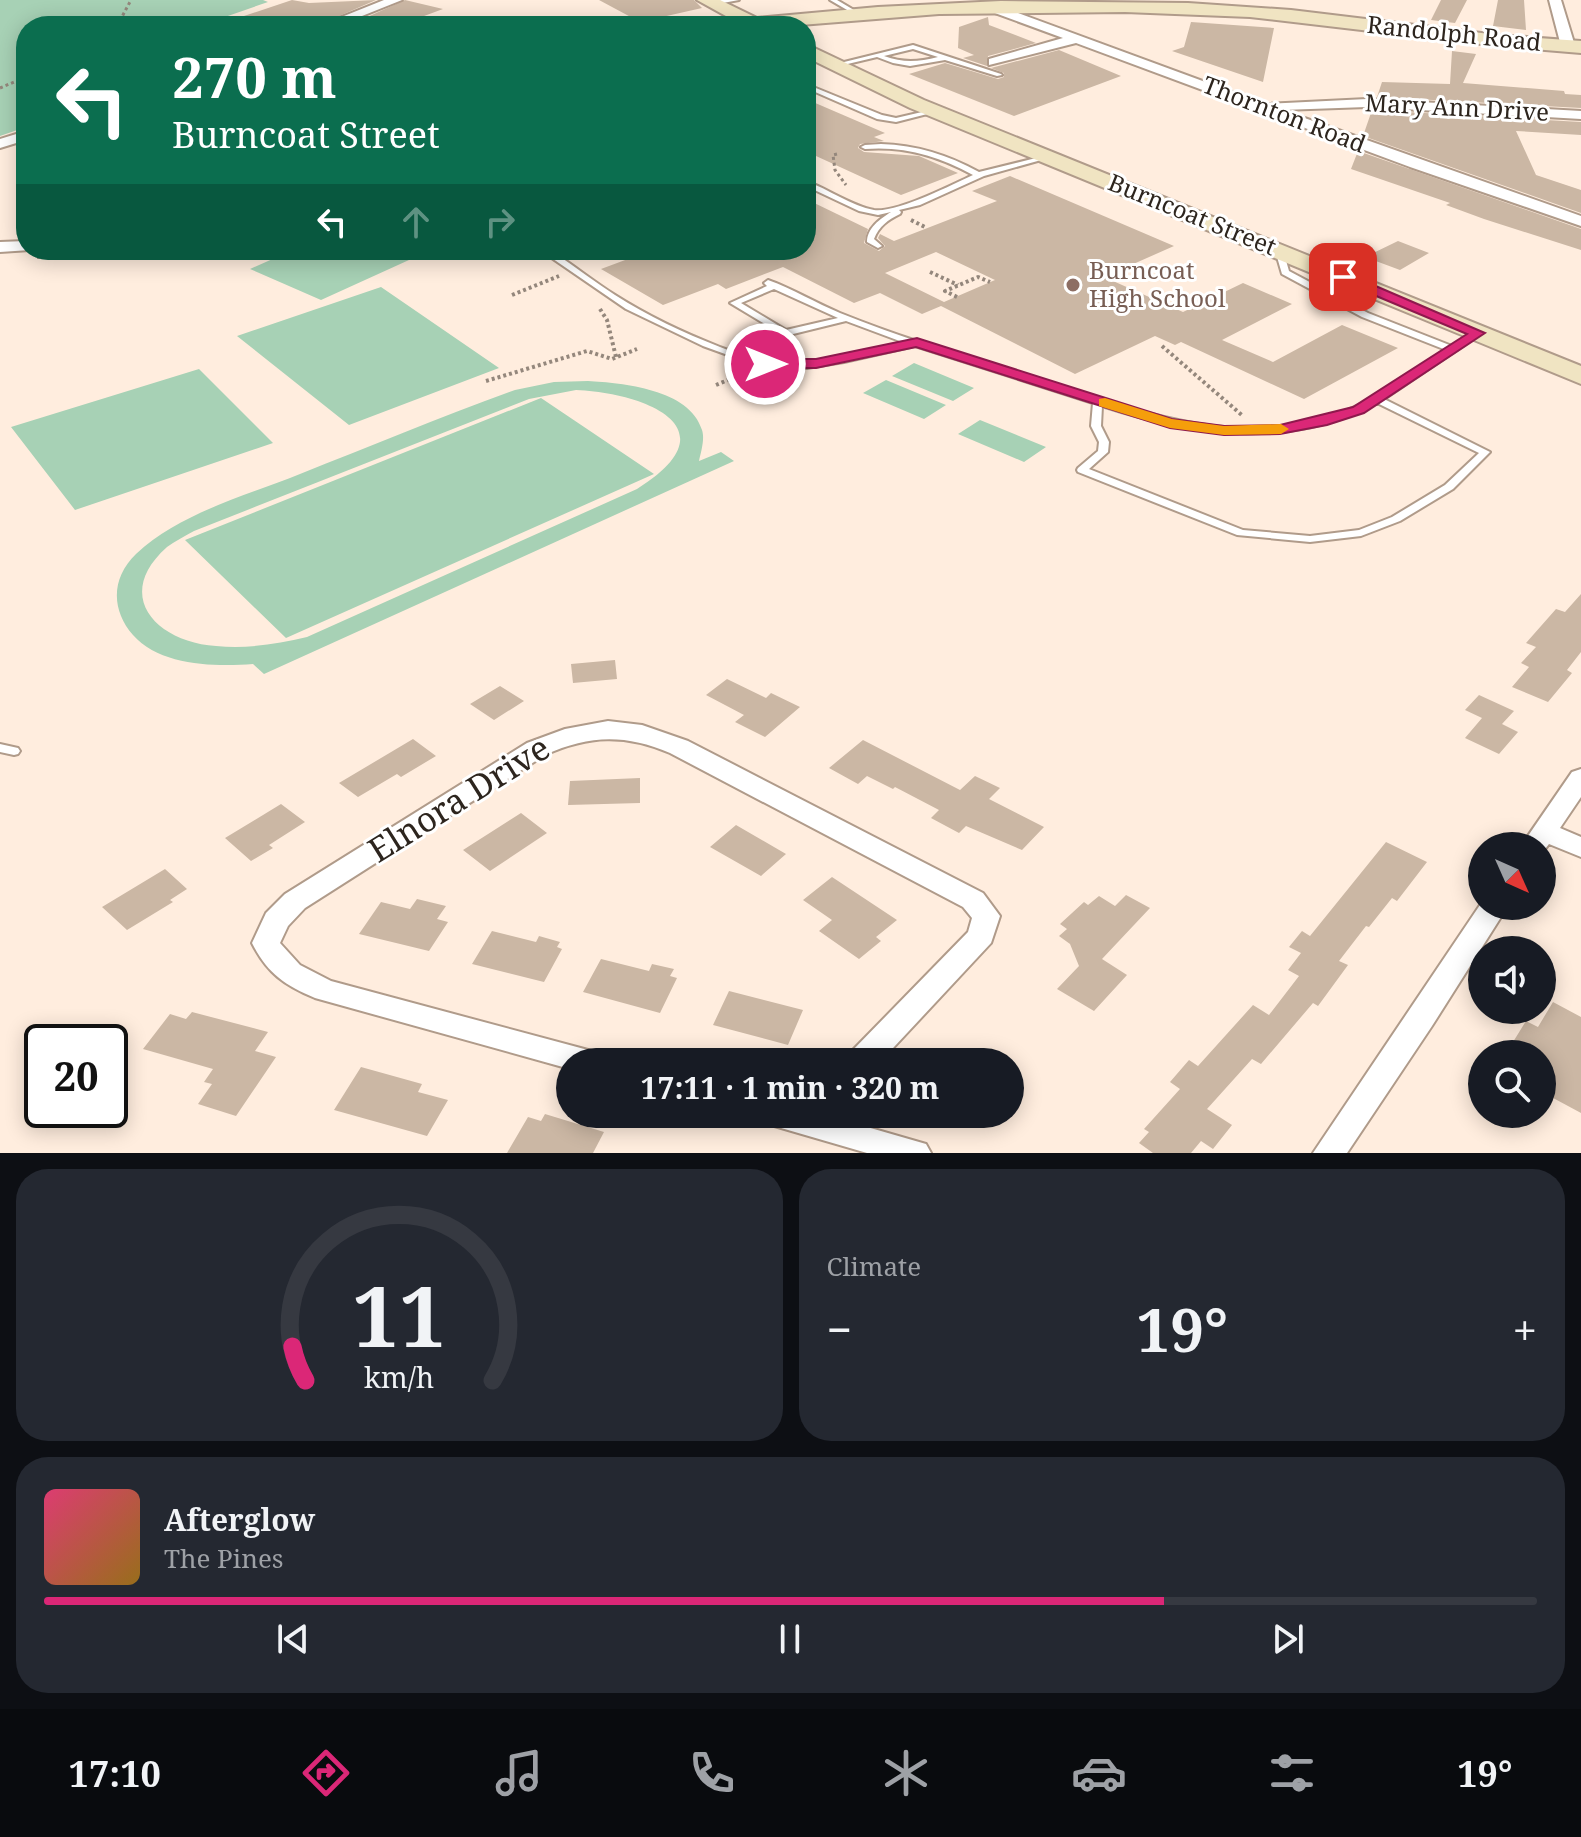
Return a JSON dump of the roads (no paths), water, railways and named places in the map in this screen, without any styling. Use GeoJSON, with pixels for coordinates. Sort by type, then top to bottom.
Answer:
{"type":"FeatureCollection","features":[{"type":"Feature","properties":{"kind":"main road"},"geometry":{"type":"LineString","coordinates":[[709,2],[734,16]]}},
{"type":"Feature","properties":{"kind":"main road","name":"Randolph Road"},"geometry":{"type":"LineString","coordinates":[[816,18],[988,6],[1123,5],[1245,11],[1575,46]]}},
{"type":"Feature","properties":{"kind":"main road","name":"Burncoat Street"},"geometry":{"type":"LineString","coordinates":[[816,57],[935,111],[1580,374]]}},
{"type":"Feature","properties":{"kind":"street"},"geometry":{"type":"LineString","coordinates":[[352,16],[396,0]]}},
{"type":"Feature","properties":{"kind":"street"},"geometry":{"type":"LineString","coordinates":[[1555,0],[1575,46]]}},
{"type":"Feature","properties":{"kind":"street","name":"Thornton Road"},"geometry":{"type":"LineString","coordinates":[[988,6],[1322,130],[1581,221]]}},
{"type":"Feature","properties":{"kind":"street"},"geometry":{"type":"LineString","coordinates":[[996,68],[1079,38]]}},
{"type":"Feature","properties":{"kind":"street","name":"Mary Ann Drive"},"geometry":{"type":"LineString","coordinates":[[1322,130],[1315,115],[1333,104]]}},
{"type":"Feature","properties":{"kind":"street","name":"Mary Ann Drive"},"geometry":{"type":"LineString","coordinates":[[1259,106],[1394,104],[1581,115]]}},
{"type":"Feature","properties":{"kind":"street","name":"Elnora Drive"},"geometry":{"type":"LineString","coordinates":[[556,1053],[325,990],[296,978],[276,963],[266,943],[276,920],[295,901],[536,749],[562,736],[623,728],[650,734],[679,747],[932,878],[973,900],[986,916],[981,936],[874,1048]]}},
{"type":"Feature","properties":{"kind":"street"},"geometry":{"type":"LineString","coordinates":[[1544,832],[1581,778]]}},
{"type":"Feature","properties":{"kind":"street"},"geometry":{"type":"LineString","coordinates":[[1556,843],[1581,848]]}},
{"type":"Feature","properties":{"kind":"street"},"geometry":{"type":"LineString","coordinates":[[1329,1153],[1485,920]]}},
{"type":"Feature","properties":{"kind":"street"},"geometry":{"type":"LineString","coordinates":[[832,1128],[915,1153]]}},
{"type":"Feature","properties":{"kind":"lane"},"geometry":{"type":"LineString","coordinates":[[709,2],[736,0]]}},
{"type":"Feature","properties":{"kind":"lane"},"geometry":{"type":"LineString","coordinates":[[833,0],[856,13]]}},
{"type":"Feature","properties":{"kind":"lane"},"geometry":{"type":"LineString","coordinates":[[835,65],[913,47],[943,58],[996,68]]}},
{"type":"Feature","properties":{"kind":"lane"},"geometry":{"type":"LineString","coordinates":[[877,55],[899,65],[911,66],[943,58]]}},
{"type":"Feature","properties":{"kind":"lane"},"geometry":{"type":"LineString","coordinates":[[816,90],[880,117],[896,120],[935,111]]}},
{"type":"Feature","properties":{"kind":"lane"},"geometry":{"type":"LineString","coordinates":[[865,147],[893,144],[923,149],[979,175]]}},
{"type":"Feature","properties":{"kind":"lane"},"geometry":{"type":"LineString","coordinates":[[878,246],[870,240],[871,234],[881,221],[901,209],[979,175],[1049,157]]}},
{"type":"Feature","properties":{"kind":"lane"},"geometry":{"type":"LineString","coordinates":[[816,188],[862,209],[878,213],[901,209]]}},
{"type":"Feature","properties":{"kind":"lane"},"geometry":{"type":"LineString","coordinates":[[1279,250],[1285,272],[1365,315],[1452,349]]}},
{"type":"Feature","properties":{"kind":"lane"},"geometry":{"type":"LineString","coordinates":[[561,260],[583,273],[594,285],[661,323],[753,361],[788,365],[816,363],[917,342]]}},
{"type":"Feature","properties":{"kind":"lane"},"geometry":{"type":"LineString","coordinates":[[845,319],[785,333],[734,303],[771,284],[845,319],[1098,401],[1170,423],[1224,430],[1280,429],[1359,410],[1478,333]]}},
{"type":"Feature","properties":{"kind":"lane"},"geometry":{"type":"LineString","coordinates":[[1098,401],[1096,426],[1104,442],[1103,452],[1082,470],[1241,533],[1310,539],[1361,533],[1396,519],[1449,487],[1485,452],[1376,399]]}},
{"type":"Feature","properties":{"kind":"lane"},"geometry":{"type":"LineString","coordinates":[[0,748],[14,751]]}},
{"type":"Feature","properties":{"kind":"place","name":"Burncoat High School"},"geometry":{"type":"Point","coordinates":[1073,285]}}]}
